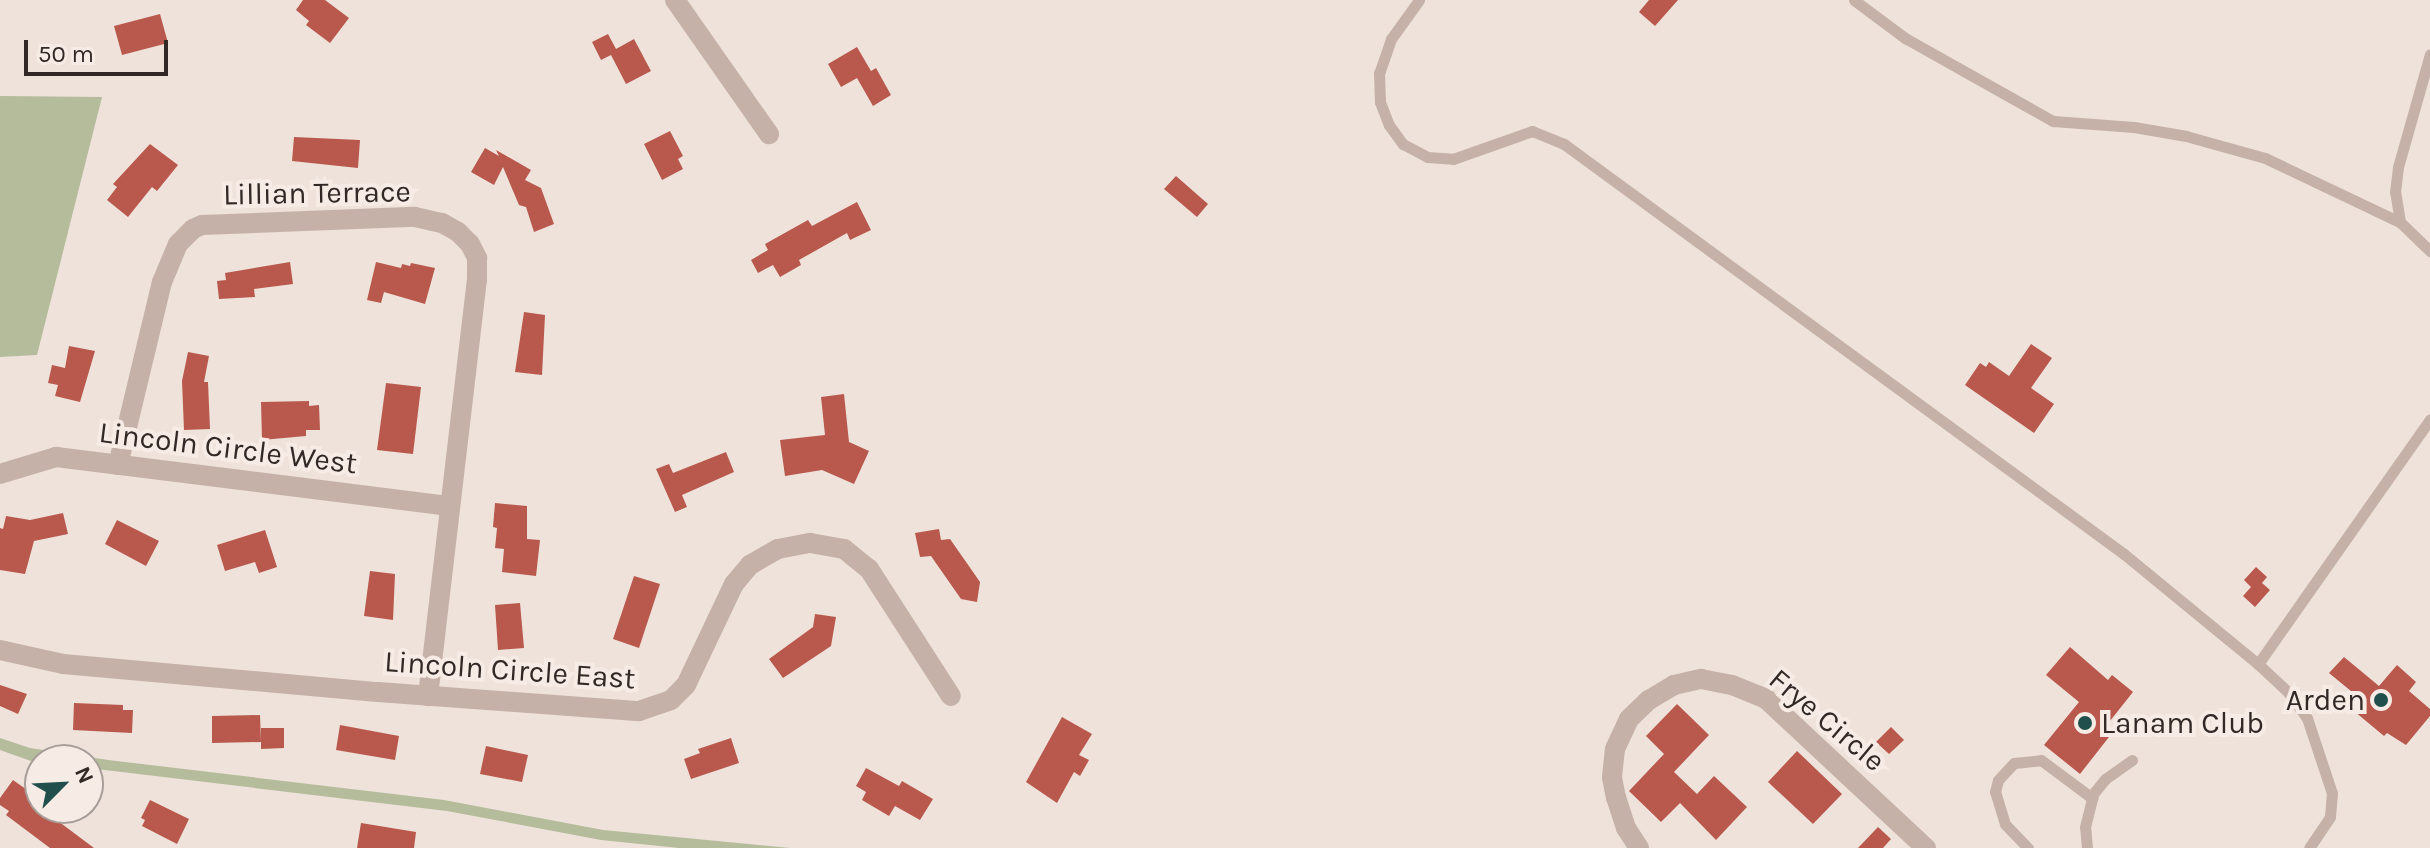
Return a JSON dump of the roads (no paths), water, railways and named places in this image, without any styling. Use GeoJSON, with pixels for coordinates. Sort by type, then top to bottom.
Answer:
{"type":"FeatureCollection","features":[{"type":"Feature","properties":{"kind":"street"},"geometry":{"type":"LineString","coordinates":[[675,0],[769,134]]}},
{"type":"Feature","properties":{"kind":"street","name":"Lillian Terrace"},"geometry":{"type":"LineString","coordinates":[[118,465],[162,282],[178,244],[193,229],[202,225],[415,217],[442,223],[458,232],[470,244],[477,258],[428,696]]}},
{"type":"Feature","properties":{"kind":"street","name":"Lincoln Circle West"},"geometry":{"type":"LineString","coordinates":[[0,474],[56,457],[450,506]]}},
{"type":"Feature","properties":{"kind":"street","name":"Lincoln Circle East"},"geometry":{"type":"LineString","coordinates":[[0,650],[63,664],[639,711],[661,705],[679,694],[692,677],[741,574],[770,553],[810,543],[844,549],[869,569],[951,696]]}},
{"type":"Feature","properties":{"kind":"street","name":"Frye Circle"},"geometry":{"type":"LineString","coordinates":[[1639,848],[1626,828],[1616,798],[1612,777],[1615,749],[1629,719],[1649,700],[1674,685],[1701,679],[1732,685],[1766,699],[1926,848]]}},
{"type":"Feature","properties":{"kind":"lane"},"geometry":{"type":"LineString","coordinates":[[1419,0],[1391,39],[1379,73],[1380,102],[1389,125],[1403,144],[1427,157],[1453,159],[1532,131],[1564,144],[2124,554],[2258,664],[2288,692],[2307,718],[2332,793],[2330,817],[2309,848]]}},
{"type":"Feature","properties":{"kind":"lane"},"geometry":{"type":"LineString","coordinates":[[1854,0],[1905,38],[2053,121],[2134,127],[2186,136],[2265,158],[2400,222],[2430,251]]}},
{"type":"Feature","properties":{"kind":"lane"},"geometry":{"type":"LineString","coordinates":[[2400,222],[2395,192],[2398,167],[2430,54]]}},
{"type":"Feature","properties":{"kind":"lane"},"geometry":{"type":"LineString","coordinates":[[2258,664],[2430,419]]}},
{"type":"Feature","properties":{"kind":"lane"},"geometry":{"type":"LineString","coordinates":[[2028,848],[2005,824],[1995,792],[1998,780],[2014,763],[2032,760],[2048,763],[2092,798]]}},
{"type":"Feature","properties":{"kind":"lane"},"geometry":{"type":"LineString","coordinates":[[2087,848],[2085,827],[2092,798],[2105,779],[2132,760]]}},
{"type":"Feature","properties":{"kind":"place","name":"Arden"},"geometry":{"type":"Point","coordinates":[2381,700]}},
{"type":"Feature","properties":{"kind":"place","name":"Lanam Club"},"geometry":{"type":"Point","coordinates":[2085,723]}}]}
